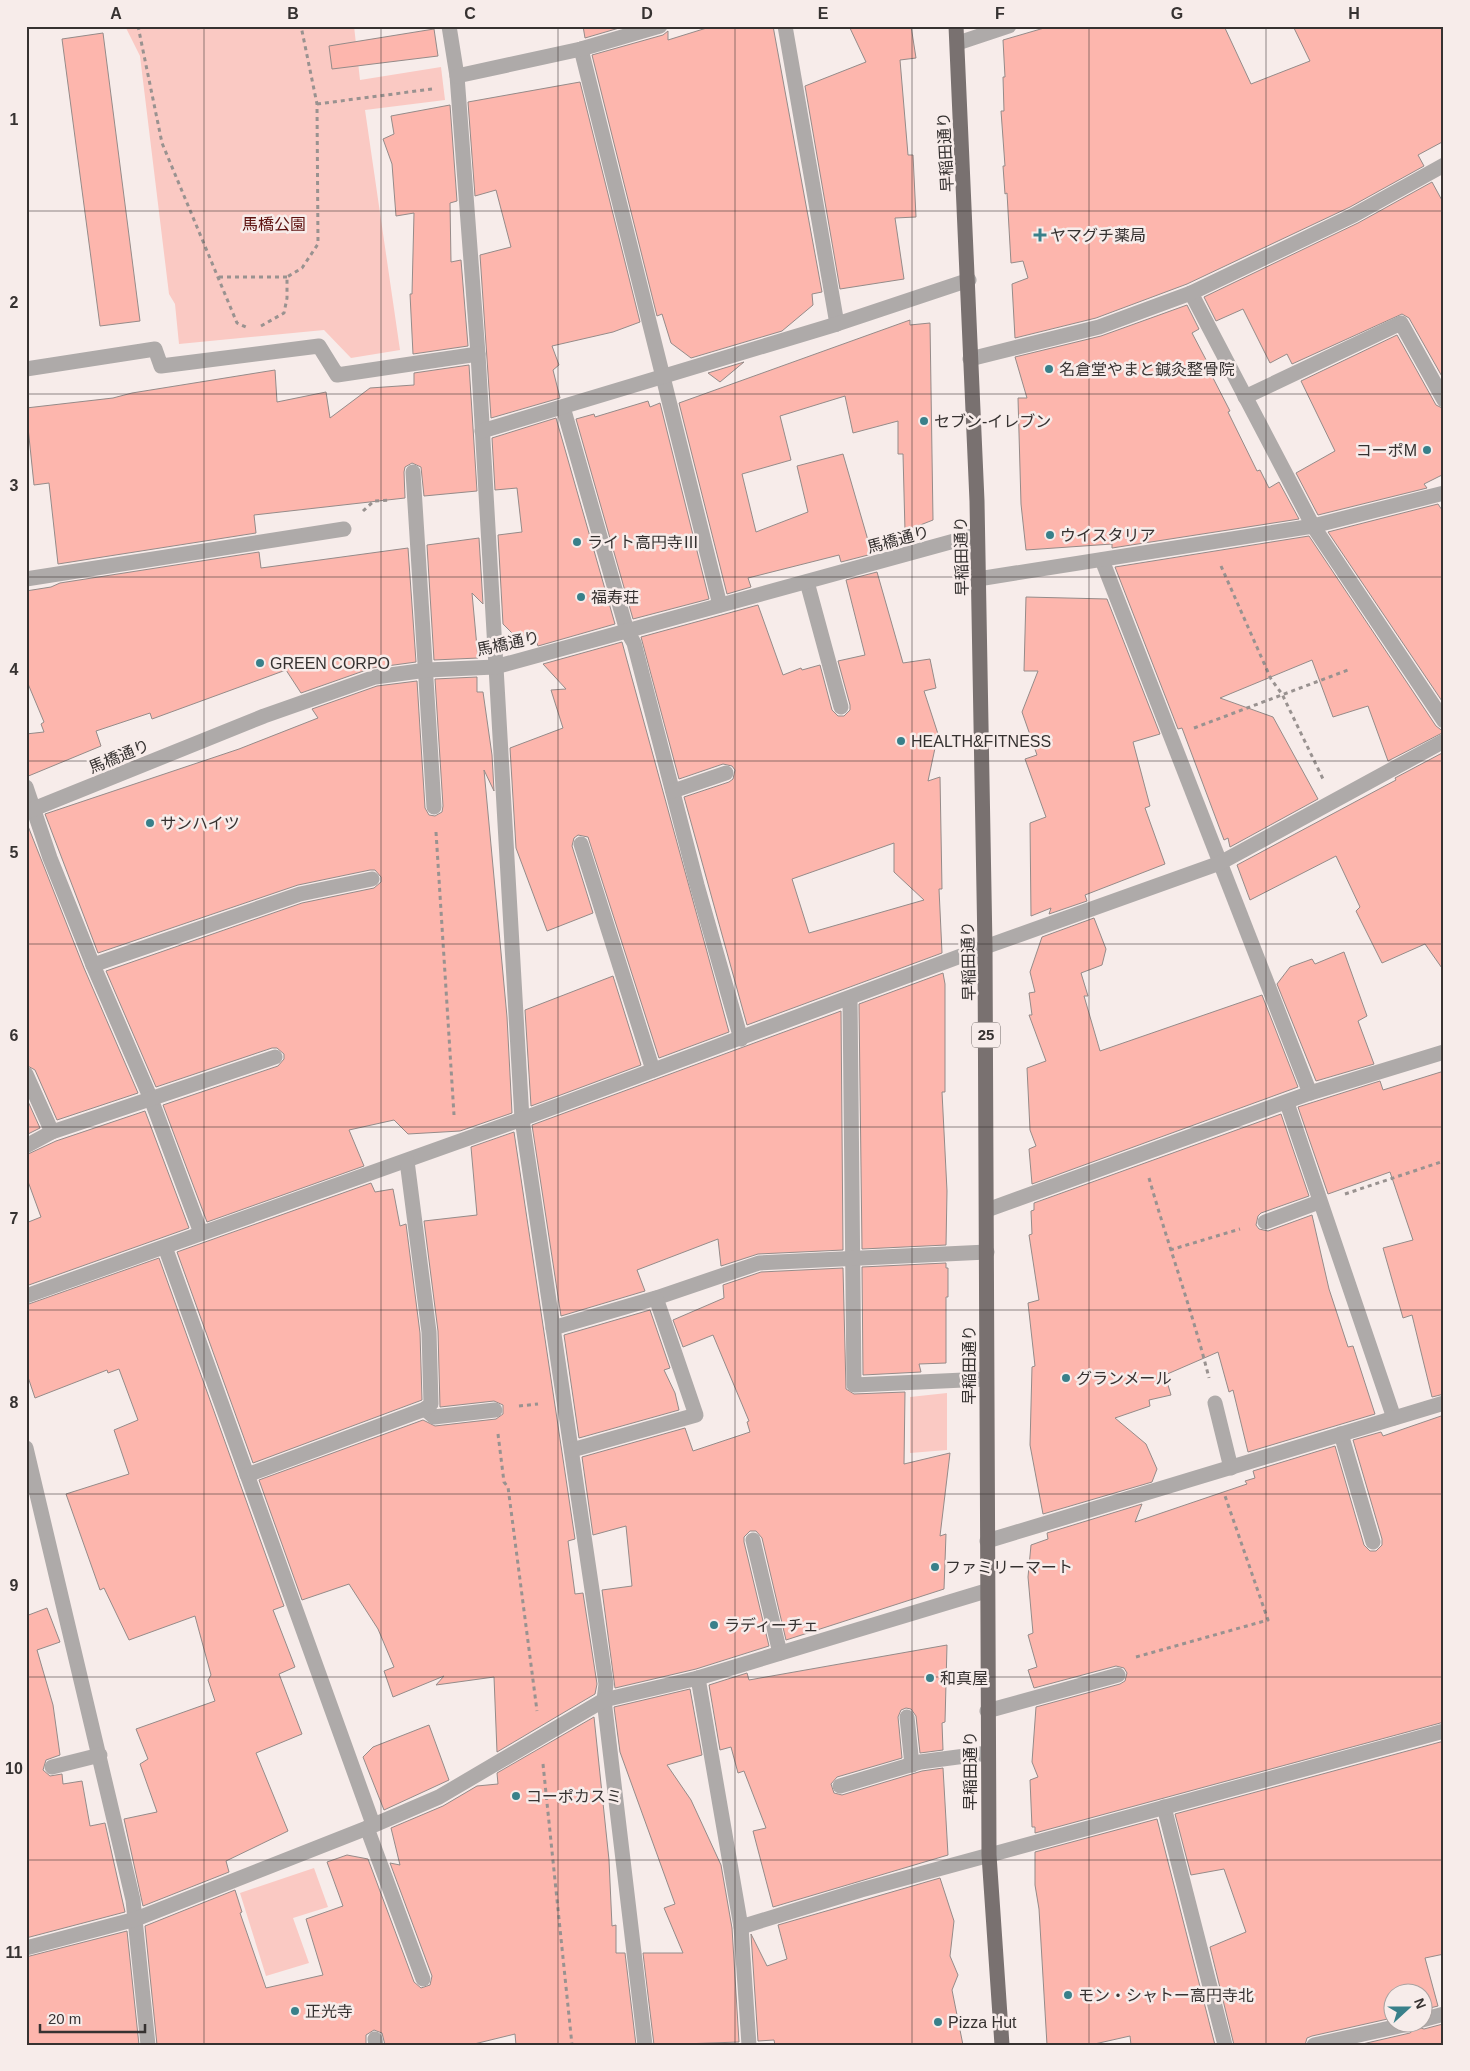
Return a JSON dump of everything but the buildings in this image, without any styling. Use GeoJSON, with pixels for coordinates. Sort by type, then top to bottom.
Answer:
{"type":"FeatureCollection","features":[{"type":"Feature","properties":{"kind":"main road","name":"早稲田通り"},"geometry":{"type":"LineString","coordinates":[[956,26],[969,280],[970,359],[977,501],[976,535],[985,947],[987,1210],[986,1592],[989,1855],[1002,2045]]}},
{"type":"Feature","properties":{"kind":"street"},"geometry":{"type":"LineString","coordinates":[[449,26],[457,76],[478,354],[522,1119],[606,1684],[604,1700],[645,2045]]}},
{"type":"Feature","properties":{"kind":"street"},"geometry":{"type":"LineString","coordinates":[[457,76],[582,49],[658,26]]}},
{"type":"Feature","properties":{"kind":"street"},"geometry":{"type":"LineString","coordinates":[[785,26],[837,324]]}},
{"type":"Feature","properties":{"kind":"street"},"geometry":{"type":"LineString","coordinates":[[958,43],[1009,26]]}},
{"type":"Feature","properties":{"kind":"street"},"geometry":{"type":"LineString","coordinates":[[582,49],[720,605]]}},
{"type":"Feature","properties":{"kind":"street"},"geometry":{"type":"LineString","coordinates":[[970,359],[1099,327],[1190,293],[1354,215],[1444,165]]}},
{"type":"Feature","properties":{"kind":"street"},"geometry":{"type":"LineString","coordinates":[[482,431],[837,324],[969,280]]}},
{"type":"Feature","properties":{"kind":"street"},"geometry":{"type":"LineString","coordinates":[[1190,293],[1314,526],[1444,721]]}},
{"type":"Feature","properties":{"kind":"street"},"geometry":{"type":"LineString","coordinates":[[1245,397],[1401,323],[1444,400]]}},
{"type":"Feature","properties":{"kind":"street"},"geometry":{"type":"LineString","coordinates":[[26,369],[155,349],[161,366],[319,346],[337,375],[478,354]]}},
{"type":"Feature","properties":{"kind":"street"},"geometry":{"type":"LineString","coordinates":[[563,407],[627,632],[634,643],[697,885],[741,1039]]}},
{"type":"Feature","properties":{"kind":"street"},"geometry":{"type":"LineString","coordinates":[[414,472],[434,807]]}},
{"type":"Feature","properties":{"kind":"street"},"geometry":{"type":"LineString","coordinates":[[978,579],[1314,526],[1444,493]]}},
{"type":"Feature","properties":{"kind":"street"},"geometry":{"type":"LineString","coordinates":[[26,579],[344,529]]}},
{"type":"Feature","properties":{"kind":"street","name":"馬橋通り"},"geometry":{"type":"LineString","coordinates":[[30,811],[282,710],[375,677],[427,670],[495,667],[976,535]]}},
{"type":"Feature","properties":{"kind":"street"},"geometry":{"type":"LineString","coordinates":[[1102,560],[1310,1094]]}},
{"type":"Feature","properties":{"kind":"street"},"geometry":{"type":"LineString","coordinates":[[806,582],[841,707]]}},
{"type":"Feature","properties":{"kind":"street"},"geometry":{"type":"LineString","coordinates":[[26,1296],[456,1143],[850,999],[985,947],[1220,863],[1444,741]]}},
{"type":"Feature","properties":{"kind":"street"},"geometry":{"type":"LineString","coordinates":[[673,791],[726,773]]}},
{"type":"Feature","properties":{"kind":"street"},"geometry":{"type":"LineString","coordinates":[[26,787],[30,811],[93,965],[151,1099],[201,1233]]}},
{"type":"Feature","properties":{"kind":"street"},"geometry":{"type":"LineString","coordinates":[[581,844],[653,1070]]}},
{"type":"Feature","properties":{"kind":"street"},"geometry":{"type":"LineString","coordinates":[[93,965],[300,894],[372,879]]}},
{"type":"Feature","properties":{"kind":"street"},"geometry":{"type":"LineString","coordinates":[[850,999],[854,1385],[986,1379]]}},
{"type":"Feature","properties":{"kind":"street"},"geometry":{"type":"LineString","coordinates":[[987,1210],[1310,1094],[1444,1052]]}},
{"type":"Feature","properties":{"kind":"street"},"geometry":{"type":"LineString","coordinates":[[26,1146],[52,1132],[275,1057]]}},
{"type":"Feature","properties":{"kind":"street"},"geometry":{"type":"LineString","coordinates":[[26,1074],[52,1132]]}},
{"type":"Feature","properties":{"kind":"street"},"geometry":{"type":"LineString","coordinates":[[1287,1103],[1319,1202],[1394,1418]]}},
{"type":"Feature","properties":{"kind":"street"},"geometry":{"type":"LineString","coordinates":[[247,1475],[425,1409],[431,1404],[429,1332],[408,1160]]}},
{"type":"Feature","properties":{"kind":"street"},"geometry":{"type":"LineString","coordinates":[[1265,1222],[1319,1202]]}},
{"type":"Feature","properties":{"kind":"street"},"geometry":{"type":"LineString","coordinates":[[165,1246],[247,1475],[422,1979]]}},
{"type":"Feature","properties":{"kind":"street"},"geometry":{"type":"LineString","coordinates":[[553,1328],[656,1298],[759,1263],[986,1252]]}},
{"type":"Feature","properties":{"kind":"street"},"geometry":{"type":"LineString","coordinates":[[572,1450],[696,1415],[656,1298]]}},
{"type":"Feature","properties":{"kind":"street"},"geometry":{"type":"LineString","coordinates":[[1215,1403],[1231,1468]]}},
{"type":"Feature","properties":{"kind":"street"},"geometry":{"type":"LineString","coordinates":[[987,1541],[1444,1403]]}},
{"type":"Feature","properties":{"kind":"street"},"geometry":{"type":"LineString","coordinates":[[425,1409],[434,1417],[495,1410]]}},
{"type":"Feature","properties":{"kind":"street"},"geometry":{"type":"LineString","coordinates":[[1341,1434],[1373,1542]]}},
{"type":"Feature","properties":{"kind":"street"},"geometry":{"type":"LineString","coordinates":[[26,1448],[133,1900],[148,2045]]}},
{"type":"Feature","properties":{"kind":"street"},"geometry":{"type":"LineString","coordinates":[[753,1540],[780,1653]]}},
{"type":"Feature","properties":{"kind":"street"},"geometry":{"type":"LineString","coordinates":[[26,1948],[136,1918],[439,1797],[604,1700],[698,1678],[986,1592]]}},
{"type":"Feature","properties":{"kind":"street"},"geometry":{"type":"LineString","coordinates":[[987,1711],[1118,1675]]}},
{"type":"Feature","properties":{"kind":"street"},"geometry":{"type":"LineString","coordinates":[[698,1678],[741,1927],[748,2045]]}},
{"type":"Feature","properties":{"kind":"street"},"geometry":{"type":"LineString","coordinates":[[907,1717],[912,1765]]}},
{"type":"Feature","properties":{"kind":"street"},"geometry":{"type":"LineString","coordinates":[[741,1927],[861,1890],[1444,1730]]}},
{"type":"Feature","properties":{"kind":"street"},"geometry":{"type":"LineString","coordinates":[[840,1786],[912,1765],[988,1753]]}},
{"type":"Feature","properties":{"kind":"street"},"geometry":{"type":"LineString","coordinates":[[52,1768],[100,1755]]}},
{"type":"Feature","properties":{"kind":"street"},"geometry":{"type":"LineString","coordinates":[[1164,1807],[1226,2045]]}},
{"type":"Feature","properties":{"kind":"street"},"geometry":{"type":"LineString","coordinates":[[1314,2045],[1382,2030]]}},
{"type":"Feature","properties":{"kind":"path"},"geometry":{"type":"LineString","coordinates":[[138,26],[162,143],[237,323],[251,330],[284,313],[287,298],[287,277]]}},
{"type":"Feature","properties":{"kind":"path"},"geometry":{"type":"LineString","coordinates":[[219,278],[287,277],[302,268],[318,244],[317,104],[301,26]]}},
{"type":"Feature","properties":{"kind":"path"},"geometry":{"type":"LineString","coordinates":[[317,104],[441,88]]}},
{"type":"Feature","properties":{"kind":"path"},"geometry":{"type":"LineString","coordinates":[[344,529],[374,502],[415,498]]}},
{"type":"Feature","properties":{"kind":"path"},"geometry":{"type":"LineString","coordinates":[[1211,543],[1271,679],[1282,694],[1333,801]]}},
{"type":"Feature","properties":{"kind":"path"},"geometry":{"type":"LineString","coordinates":[[1170,737],[1348,670]]}},
{"type":"Feature","properties":{"kind":"path"},"geometry":{"type":"LineString","coordinates":[[434,807],[456,1143]]}},
{"type":"Feature","properties":{"kind":"path"},"geometry":{"type":"LineString","coordinates":[[1142,1154],[1170,1250],[1196,1327],[1215,1403]]}},
{"type":"Feature","properties":{"kind":"path"},"geometry":{"type":"LineString","coordinates":[[1319,1202],[1444,1160]]}},
{"type":"Feature","properties":{"kind":"path"},"geometry":{"type":"LineString","coordinates":[[1170,1250],[1265,1222]]}},
{"type":"Feature","properties":{"kind":"path"},"geometry":{"type":"LineString","coordinates":[[564,1400],[495,1410],[504,1482],[508,1487],[540,1736],[572,2045]]}},
{"type":"Feature","properties":{"kind":"path"},"geometry":{"type":"LineString","coordinates":[[1118,1675],[1123,1660],[1268,1620],[1216,1472]]}},
{"type":"Feature","properties":{"kind":"green space","name":"馬橋公園"},"geometry":{"type":"Polygon","coordinates":[[[125,26],[354,26],[360,80],[441,67],[445,100],[365,110],[400,350],[351,358],[324,330],[179,344],[175,304],[169,294],[140,56],[125,26]]]}},
{"type":"Feature","properties":{"kind":"green space"},"geometry":{"type":"Polygon","coordinates":[[[947,1393],[947,1450],[910,1453],[910,1397],[947,1393]]]}},
{"type":"Feature","properties":{"kind":"green space"},"geometry":{"type":"Polygon","coordinates":[[[314,1868],[328,1907],[293,1918],[309,1963],[266,1976],[240,1893],[314,1868]]]}},
{"type":"Feature","properties":{"kind":"place","name":"ヤマグチ薬局"},"geometry":{"type":"Point","coordinates":[1040,235]}},
{"type":"Feature","properties":{"kind":"place","name":"名倉堂やまと鍼灸整骨院"},"geometry":{"type":"Point","coordinates":[1049,369]}},
{"type":"Feature","properties":{"kind":"place","name":"セブン-イレブン"},"geometry":{"type":"Point","coordinates":[924,421]}},
{"type":"Feature","properties":{"kind":"place","name":"コーポM"},"geometry":{"type":"Point","coordinates":[1427,450]}},
{"type":"Feature","properties":{"kind":"place","name":"ウイスタリア"},"geometry":{"type":"Point","coordinates":[1050,535]}},
{"type":"Feature","properties":{"kind":"place","name":"ライト高円寺Ⅲ"},"geometry":{"type":"Point","coordinates":[577,542]}},
{"type":"Feature","properties":{"kind":"place","name":"福寿荘"},"geometry":{"type":"Point","coordinates":[581,597]}},
{"type":"Feature","properties":{"kind":"place","name":"GREEN CORPO"},"geometry":{"type":"Point","coordinates":[260,663]}},
{"type":"Feature","properties":{"kind":"place","name":"HEALTH&FITNESS"},"geometry":{"type":"Point","coordinates":[901,741]}},
{"type":"Feature","properties":{"kind":"place","name":"サンハイツ"},"geometry":{"type":"Point","coordinates":[150,823]}},
{"type":"Feature","properties":{"kind":"place","name":"グランメール"},"geometry":{"type":"Point","coordinates":[1066,1378]}},
{"type":"Feature","properties":{"kind":"place","name":"ファミリーマート"},"geometry":{"type":"Point","coordinates":[935,1567]}},
{"type":"Feature","properties":{"kind":"place","name":"ラディーチェ"},"geometry":{"type":"Point","coordinates":[714,1625]}},
{"type":"Feature","properties":{"kind":"place","name":"和真屋"},"geometry":{"type":"Point","coordinates":[930,1678]}},
{"type":"Feature","properties":{"kind":"place","name":"コーポカスミ"},"geometry":{"type":"Point","coordinates":[516,1796]}},
{"type":"Feature","properties":{"kind":"place","name":"モン・シャトー高円寺北"},"geometry":{"type":"Point","coordinates":[1068,1995]}},
{"type":"Feature","properties":{"kind":"place","name":"正光寺"},"geometry":{"type":"Point","coordinates":[295,2011]}},
{"type":"Feature","properties":{"kind":"place","name":"Pizza Hut"},"geometry":{"type":"Point","coordinates":[938,2022]}}]}
